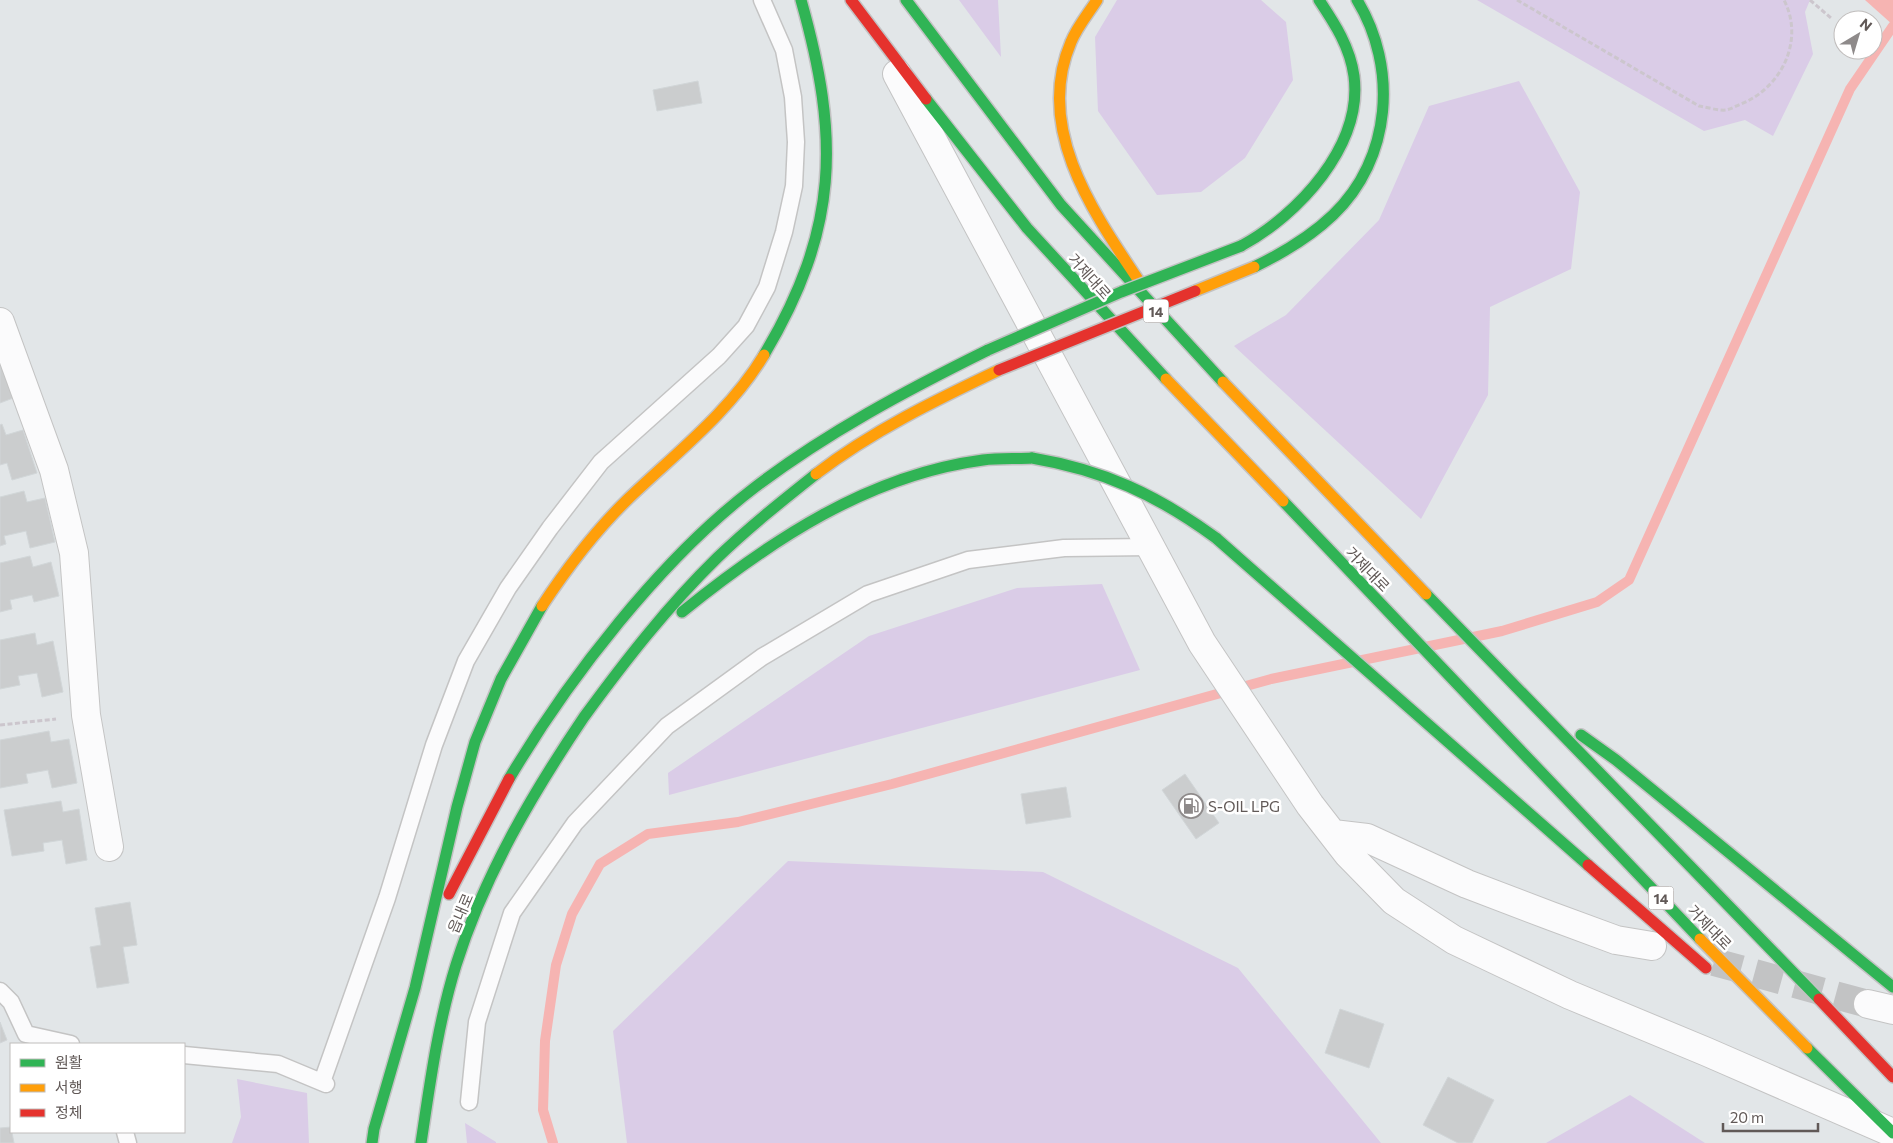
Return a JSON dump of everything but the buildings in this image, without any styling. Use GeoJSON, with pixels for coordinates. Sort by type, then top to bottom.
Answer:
{"type":"FeatureCollection","features":[{"type":"Feature","properties":{"kind":"main road"},"geometry":{"type":"LineString","coordinates":[[372,1143],[374,1129],[425,948],[462,790],[477,738],[500,681],[522,638],[548,596],[601,528],[693,442],[740,388],[772,342],[795,300],[809,263],[824,190],[828,150],[820,78],[801,0]]}},
{"type":"Feature","properties":{"kind":"main road","name":"거제대로"},"geometry":{"type":"LineString","coordinates":[[851,0],[968,155],[1034,235],[1174,390],[1434,659],[1750,992],[1893,1133]]}},
{"type":"Feature","properties":{"kind":"main road","name":"거제대로"},"geometry":{"type":"LineString","coordinates":[[906,0],[1061,205],[1166,322],[1431,601],[1777,955],[1893,1077]]}},
{"type":"Feature","properties":{"kind":"main road"},"geometry":{"type":"LineString","coordinates":[[1096,0],[1078,28],[1064,60],[1059,94],[1062,130],[1071,163],[1087,199],[1166,322]]}},
{"type":"Feature","properties":{"kind":"main road"},"geometry":{"type":"LineString","coordinates":[[425,948],[474,843],[549,716],[611,634],[675,561],[712,524],[753,489],[793,460],[882,404],[988,350],[1121,292],[1240,246],[1277,222],[1312,187],[1338,154],[1349,127],[1354,92],[1350,56],[1339,31],[1319,0]]}},
{"type":"Feature","properties":{"kind":"main road"},"geometry":{"type":"LineString","coordinates":[[584,717],[632,650],[708,564],[768,510],[810,476],[878,431],[952,391],[998,370],[1254,267],[1293,248],[1332,218],[1350,197],[1364,176],[1382,129],[1385,108],[1384,82],[1374,36],[1357,0]]}},
{"type":"Feature","properties":{"kind":"main road"},"geometry":{"type":"LineString","coordinates":[[584,717],[647,644],[698,599],[765,550],[826,513],[865,493],[946,466],[988,459],[1032,458],[1077,465],[1125,481],[1169,504],[1216,538],[1714,976]]}},
{"type":"Feature","properties":{"kind":"main road"},"geometry":{"type":"LineString","coordinates":[[1515,686],[1616,760],[1893,987]]}},
{"type":"Feature","properties":{"kind":"main road","name":"읍내로"},"geometry":{"type":"LineString","coordinates":[[421,1143],[448,998],[464,941],[497,865],[522,815],[550,767],[584,717]]}},
{"type":"Feature","properties":{"kind":"main road"},"geometry":{"type":"LineString","coordinates":[[1752,1008],[1893,1133]]}},
{"type":"Feature","properties":{"kind":"street"},"geometry":{"type":"LineString","coordinates":[[871,27],[1212,657],[1310,805],[1348,854],[1402,906],[1454,940],[1570,995],[1893,1133]]}},
{"type":"Feature","properties":{"kind":"street"},"geometry":{"type":"LineString","coordinates":[[0,322],[54,470],[74,553],[86,716],[109,847]]}},
{"type":"Feature","properties":{"kind":"street"},"geometry":{"type":"LineString","coordinates":[[1333,834],[1367,838],[1467,884],[1551,916],[1616,940],[1652,946]]}},
{"type":"Feature","properties":{"kind":"lane"},"geometry":{"type":"LineString","coordinates":[[185,1055],[278,1064],[324,1083],[387,898],[434,745],[466,661],[508,588],[550,528],[601,462],[718,356],[746,326],[767,287],[784,232],[794,186],[796,142],[793,97],[784,50],[762,0]]}},
{"type":"Feature","properties":{"kind":"lane"},"geometry":{"type":"LineString","coordinates":[[469,1102],[477,1022],[512,913],[575,823],[667,726],[762,657],[868,594],[968,560],[1064,548],[1151,547]]}},
{"type":"Feature","properties":{"kind":"lane"},"geometry":{"type":"LineString","coordinates":[[0,991],[11,1002],[26,1034],[66,1043]]}},
{"type":"Feature","properties":{"kind":"path"},"geometry":{"type":"LineString","coordinates":[[1517,0],[1699,106],[1726,110],[1749,101],[1773,84],[1783,68],[1792,36],[1788,8],[1784,0]]}},
{"type":"Feature","properties":{"kind":"path"},"geometry":{"type":"LineString","coordinates":[[1810,0],[1831,18]]}},
{"type":"Feature","properties":{"kind":"path"},"geometry":{"type":"LineString","coordinates":[[0,726],[86,716]]}},
{"type":"Feature","properties":{"kind":"shaded area"},"geometry":{"type":"Polygon","coordinates":[[[959,0],[998,0],[1001,57],[959,0]]]}},
{"type":"Feature","properties":{"kind":"shaded area"},"geometry":{"type":"Polygon","coordinates":[[[1117,0],[1261,0],[1286,22],[1293,80],[1245,158],[1201,192],[1157,195],[1098,111],[1095,37],[1117,0]]]}},
{"type":"Feature","properties":{"kind":"shaded area"},"geometry":{"type":"Polygon","coordinates":[[[1477,0],[1810,0],[1805,12],[1813,54],[1773,136],[1745,120],[1704,131],[1477,0]]]}},
{"type":"Feature","properties":{"kind":"shaded area"},"geometry":{"type":"Polygon","coordinates":[[[1865,0],[1893,0],[1893,25],[1883,16],[1883,10],[1876,10],[1865,0]]]}},
{"type":"Feature","properties":{"kind":"shaded area"},"geometry":{"type":"Polygon","coordinates":[[[1519,81],[1580,192],[1571,269],[1490,307],[1488,395],[1421,519],[1234,346],[1286,315],[1379,220],[1429,106],[1519,81]]]}},
{"type":"Feature","properties":{"kind":"shaded area"},"geometry":{"type":"Polygon","coordinates":[[[1102,584],[1140,670],[669,795],[668,773],[869,636],[1017,588],[1102,584]]]}},
{"type":"Feature","properties":{"kind":"shaded area"},"geometry":{"type":"Polygon","coordinates":[[[788,861],[1043,872],[1238,968],[1381,1143],[627,1143],[613,1031],[788,861]]]}},
{"type":"Feature","properties":{"kind":"shaded area"},"geometry":{"type":"Polygon","coordinates":[[[237,1079],[307,1093],[309,1143],[232,1143],[241,1117],[237,1079]]]}},
{"type":"Feature","properties":{"kind":"shaded area"},"geometry":{"type":"Polygon","coordinates":[[[1630,1095],[1705,1143],[1546,1143],[1630,1095]]]}},
{"type":"Feature","properties":{"kind":"shaded area"},"geometry":{"type":"Polygon","coordinates":[[[465,1123],[496,1142],[496,1143],[467,1143],[465,1123]]]}},
{"type":"Feature","properties":{"kind":"waterway"},"geometry":{"type":"LineString","coordinates":[[553,1143],[543,1110],[545,1041],[556,965],[572,914],[600,864],[648,834],[738,822],[892,784],[1271,679],[1502,631],[1597,602],[1629,580],[1850,89],[1893,26]]}},
{"type":"Feature","properties":{"kind":"tunnel"},"geometry":{"type":"LineString","coordinates":[[1714,962],[1868,1004]]}},
{"type":"Feature","properties":{"kind":"traffic: fast"},"geometry":{"type":"LineString","coordinates":[[764,355],[789,309],[807,266],[819,224],[825,182],[826,140],[822,96],[814,50],[801,0]]}},
{"type":"Feature","properties":{"kind":"traffic: fast"},"geometry":{"type":"LineString","coordinates":[[906,0],[1061,205],[1223,382]]}},
{"type":"Feature","properties":{"kind":"traffic: fast"},"geometry":{"type":"LineString","coordinates":[[1241,246],[1263,233],[1304,197],[1322,176],[1337,152],[1348,128],[1354,102],[1352,65],[1341,36],[1319,0]]}},
{"type":"Feature","properties":{"kind":"traffic: fast"},"geometry":{"type":"LineString","coordinates":[[1254,267],[1296,244],[1324,223],[1353,192],[1367,167],[1377,140],[1382,112],[1383,83],[1379,54],[1370,26],[1357,0]]}},
{"type":"Feature","properties":{"kind":"traffic: fast"},"geometry":{"type":"LineString","coordinates":[[926,99],[1027,228],[1166,379]]}},
{"type":"Feature","properties":{"kind":"traffic: fast"},"geometry":{"type":"LineString","coordinates":[[988,350],[1121,292],[1241,246]]}},
{"type":"Feature","properties":{"kind":"traffic: fast"},"geometry":{"type":"LineString","coordinates":[[509,779],[559,701],[619,623],[651,585],[719,517],[781,468],[838,431],[897,397],[988,350]]}},
{"type":"Feature","properties":{"kind":"traffic: fast"},"geometry":{"type":"LineString","coordinates":[[682,612],[750,560],[822,515],[860,496],[900,480],[941,468],[983,460],[1032,458]]}},
{"type":"Feature","properties":{"kind":"traffic: fast"},"geometry":{"type":"LineString","coordinates":[[1032,458],[1083,470],[1129,486],[1172,509],[1216,538]]}},
{"type":"Feature","properties":{"kind":"traffic: fast"},"geometry":{"type":"LineString","coordinates":[[584,717],[647,635],[717,558],[816,474]]}},
{"type":"Feature","properties":{"kind":"traffic: fast"},"geometry":{"type":"LineString","coordinates":[[1283,501],[1700,939]]}},
{"type":"Feature","properties":{"kind":"traffic: fast"},"geometry":{"type":"LineString","coordinates":[[1216,538],[1588,865]]}},
{"type":"Feature","properties":{"kind":"traffic: fast"},"geometry":{"type":"LineString","coordinates":[[1426,594],[1819,999]]}},
{"type":"Feature","properties":{"kind":"traffic: fast"},"geometry":{"type":"LineString","coordinates":[[372,1143],[374,1129],[415,988],[457,807],[475,742],[501,679],[542,606]]}},
{"type":"Feature","properties":{"kind":"traffic: fast"},"geometry":{"type":"LineString","coordinates":[[421,1143],[444,1009],[467,932],[511,836],[546,776],[584,717]]}},
{"type":"Feature","properties":{"kind":"traffic: fast"},"geometry":{"type":"LineString","coordinates":[[1581,735],[1616,760],[1893,987]]}},
{"type":"Feature","properties":{"kind":"traffic: fast"},"geometry":{"type":"LineString","coordinates":[[1807,1048],[1893,1133]]}},
{"type":"Feature","properties":{"kind":"traffic: slow"},"geometry":{"type":"LineString","coordinates":[[1097,0],[1073,36],[1061,74],[1060,106],[1064,137],[1074,168],[1088,198],[1104,227],[1139,281]]}},
{"type":"Feature","properties":{"kind":"traffic: slow"},"geometry":{"type":"LineString","coordinates":[[1195,291],[1254,267]]}},
{"type":"Feature","properties":{"kind":"traffic: slow"},"geometry":{"type":"LineString","coordinates":[[542,606],[571,564],[604,524],[628,499],[701,432],[735,396],[764,355]]}},
{"type":"Feature","properties":{"kind":"traffic: slow"},"geometry":{"type":"LineString","coordinates":[[816,474],[837,458],[882,430],[999,370]]}},
{"type":"Feature","properties":{"kind":"traffic: slow"},"geometry":{"type":"LineString","coordinates":[[1166,379],[1283,501]]}},
{"type":"Feature","properties":{"kind":"traffic: slow"},"geometry":{"type":"LineString","coordinates":[[1223,382],[1426,594]]}},
{"type":"Feature","properties":{"kind":"traffic: slow"},"geometry":{"type":"LineString","coordinates":[[1700,939],[1807,1048]]}},
{"type":"Feature","properties":{"kind":"traffic: jam"},"geometry":{"type":"LineString","coordinates":[[851,0],[926,99]]}},
{"type":"Feature","properties":{"kind":"traffic: jam"},"geometry":{"type":"LineString","coordinates":[[999,370],[1195,291]]}},
{"type":"Feature","properties":{"kind":"traffic: jam"},"geometry":{"type":"LineString","coordinates":[[449,894],[509,779]]}},
{"type":"Feature","properties":{"kind":"traffic: jam"},"geometry":{"type":"LineString","coordinates":[[1588,865],[1706,968]]}},
{"type":"Feature","properties":{"kind":"traffic: jam"},"geometry":{"type":"LineString","coordinates":[[1819,999],[1893,1077]]}},
{"type":"Feature","properties":{"kind":"place","name":"S-OIL LPG"},"geometry":{"type":"Point","coordinates":[1191,806]}}]}
